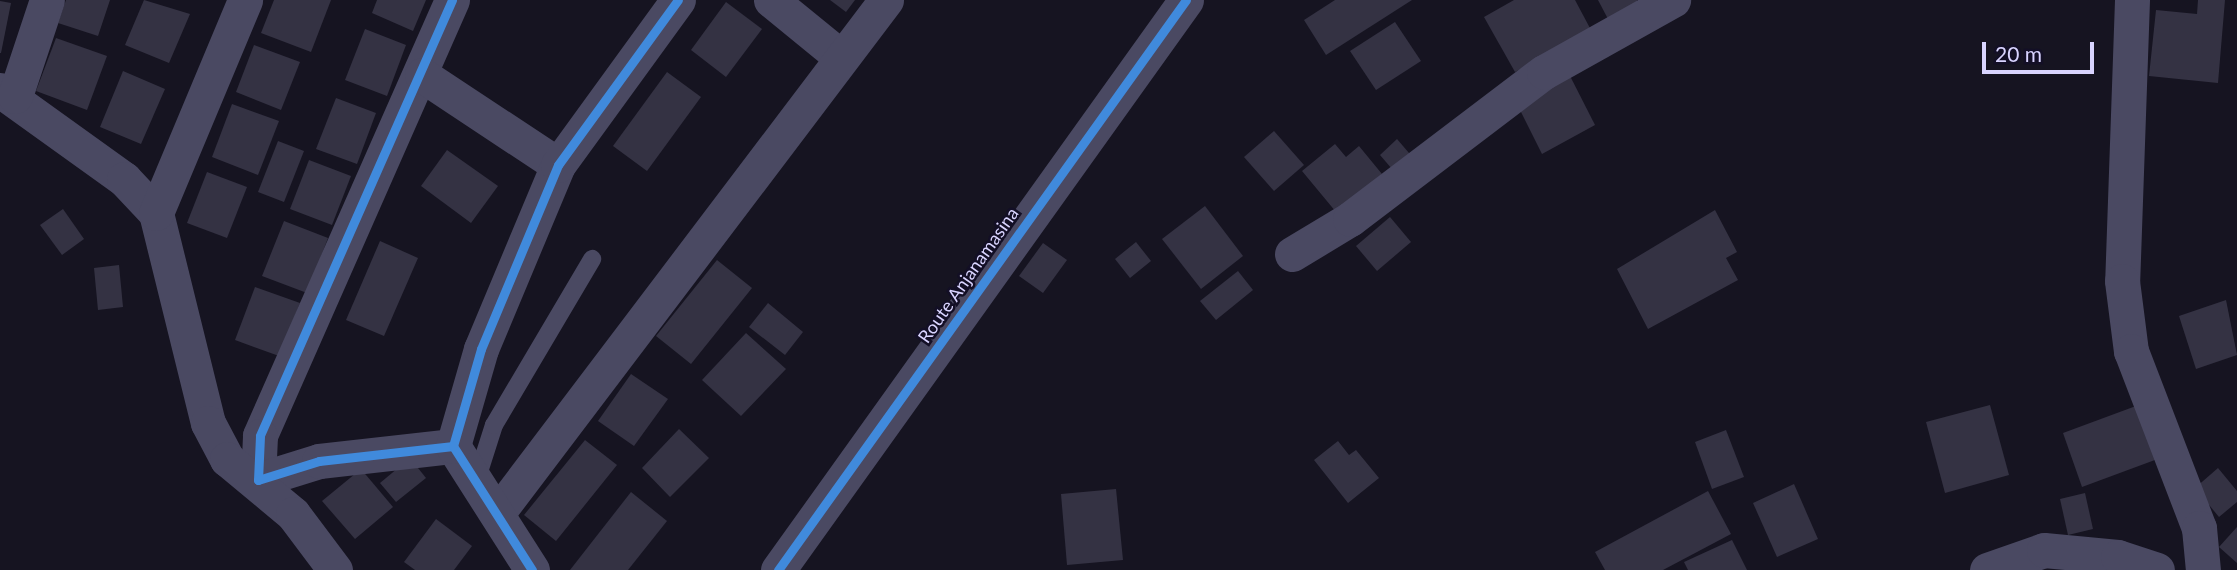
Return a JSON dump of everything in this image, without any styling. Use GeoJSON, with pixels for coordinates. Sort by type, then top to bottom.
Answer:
{"type":"FeatureCollection","features":[{"type":"Feature","properties":{"kind":"street"},"geometry":{"type":"LineString","coordinates":[[47,0],[7,93],[124,179],[156,213],[208,423],[227,459],[258,480],[335,570]]}},
{"type":"Feature","properties":{"kind":"street"},"geometry":{"type":"LineString","coordinates":[[156,213],[245,0]]}},
{"type":"Feature","properties":{"kind":"street"},"geometry":{"type":"LineString","coordinates":[[258,480],[260,436],[422,75],[452,0]]}},
{"type":"Feature","properties":{"kind":"street"},"geometry":{"type":"LineString","coordinates":[[453,446],[481,349],[558,165],[678,0]]}},
{"type":"Feature","properties":{"kind":"street"},"geometry":{"type":"LineString","coordinates":[[771,0],[842,57]]}},
{"type":"Feature","properties":{"kind":"street"},"geometry":{"type":"LineString","coordinates":[[499,511],[886,0]]}},
{"type":"Feature","properties":{"kind":"street","name":"Route Anjanamasina"},"geometry":{"type":"LineString","coordinates":[[778,570],[1186,0]]}},
{"type":"Feature","properties":{"kind":"street"},"geometry":{"type":"LineString","coordinates":[[1292,254],[1350,219],[1544,72],[1673,0]]}},
{"type":"Feature","properties":{"kind":"street"},"geometry":{"type":"LineString","coordinates":[[2126,5],[2122,281],[2131,351],[2178,464],[2199,528],[2203,570]]}},
{"type":"Feature","properties":{"kind":"street"},"geometry":{"type":"LineString","coordinates":[[422,75],[558,165]]}},
{"type":"Feature","properties":{"kind":"street"},"geometry":{"type":"LineString","coordinates":[[258,480],[319,461],[453,446]]}},
{"type":"Feature","properties":{"kind":"street"},"geometry":{"type":"LineString","coordinates":[[453,446],[499,511],[532,570]]}},
{"type":"Feature","properties":{"kind":"street"},"geometry":{"type":"LineString","coordinates":[[1987,570],[2044,550],[2118,557],[2157,570]]}},
{"type":"Feature","properties":{"kind":"lane"},"geometry":{"type":"LineString","coordinates":[[499,511],[478,475],[494,425],[592,259]]}},
{"type":"Feature","properties":{"kind":"building"},"geometry":{"type":"Polygon","coordinates":[[[66,0],[110,0],[98,36],[58,23],[66,0]]]}},
{"type":"Feature","properties":{"kind":"building"},"geometry":{"type":"Polygon","coordinates":[[[144,0],[190,14],[169,63],[125,45],[144,0]]]}},
{"type":"Feature","properties":{"kind":"building"},"geometry":{"type":"Polygon","coordinates":[[[274,0],[331,0],[311,52],[261,33],[274,0]]]}},
{"type":"Feature","properties":{"kind":"building"},"geometry":{"type":"Polygon","coordinates":[[[377,0],[426,0],[413,31],[372,13],[377,0]]]}},
{"type":"Feature","properties":{"kind":"building"},"geometry":{"type":"Polygon","coordinates":[[[830,0],[855,0],[846,12],[830,0]]]}},
{"type":"Feature","properties":{"kind":"building"},"geometry":{"type":"Polygon","coordinates":[[[1335,0],[1412,0],[1326,55],[1304,20],[1335,0]]]}},
{"type":"Feature","properties":{"kind":"building"},"geometry":{"type":"Polygon","coordinates":[[[1514,0],[1575,0],[1591,30],[1515,72],[1484,17],[1514,0]]]}},
{"type":"Feature","properties":{"kind":"building"},"geometry":{"type":"Polygon","coordinates":[[[1598,0],[1637,0],[1638,4],[1608,19],[1598,0]]]}},
{"type":"Feature","properties":{"kind":"building"},"geometry":{"type":"Polygon","coordinates":[[[2198,0],[2225,0],[2218,83],[2149,76],[2156,10],[2197,14],[2198,0]]]}},
{"type":"Feature","properties":{"kind":"building"},"geometry":{"type":"Polygon","coordinates":[[[0,1],[11,3],[1,53],[0,53],[0,1]]]}},
{"type":"Feature","properties":{"kind":"building"},"geometry":{"type":"Polygon","coordinates":[[[726,2],[762,29],[726,77],[691,50],[726,2]]]}},
{"type":"Feature","properties":{"kind":"building"},"geometry":{"type":"Polygon","coordinates":[[[1395,22],[1421,61],[1376,90],[1350,51],[1395,22]]]}},
{"type":"Feature","properties":{"kind":"building"},"geometry":{"type":"Polygon","coordinates":[[[365,29],[406,45],[387,96],[345,80],[365,29]]]}},
{"type":"Feature","properties":{"kind":"building"},"geometry":{"type":"Polygon","coordinates":[[[56,38],[107,56],[87,110],[36,91],[56,38]]]}},
{"type":"Feature","properties":{"kind":"building"},"geometry":{"type":"Polygon","coordinates":[[[254,45],[300,62],[281,110],[236,92],[254,45]]]}},
{"type":"Feature","properties":{"kind":"building"},"geometry":{"type":"Polygon","coordinates":[[[123,71],[165,89],[141,144],[100,127],[123,71]]]}},
{"type":"Feature","properties":{"kind":"building"},"geometry":{"type":"Polygon","coordinates":[[[667,72],[701,97],[647,171],[613,146],[667,72]]]}},
{"type":"Feature","properties":{"kind":"building"},"geometry":{"type":"Polygon","coordinates":[[[1568,72],[1595,125],[1542,154],[1515,100],[1568,72]]]}},
{"type":"Feature","properties":{"kind":"building"},"geometry":{"type":"Polygon","coordinates":[[[336,98],[376,113],[357,164],[316,149],[336,98]]]}},
{"type":"Feature","properties":{"kind":"building"},"geometry":{"type":"Polygon","coordinates":[[[232,104],[279,121],[258,175],[212,157],[232,104]]]}},
{"type":"Feature","properties":{"kind":"building"},"geometry":{"type":"Polygon","coordinates":[[[1274,131],[1304,165],[1274,191],[1244,157],[1274,131]]]}},
{"type":"Feature","properties":{"kind":"building"},"geometry":{"type":"Polygon","coordinates":[[[1397,139],[1415,160],[1398,176],[1380,155],[1397,139]]]}},
{"type":"Feature","properties":{"kind":"building"},"geometry":{"type":"Polygon","coordinates":[[[278,141],[304,151],[284,202],[258,192],[278,141]]]}},
{"type":"Feature","properties":{"kind":"building"},"geometry":{"type":"Polygon","coordinates":[[[1335,144],[1346,157],[1359,146],[1382,174],[1336,212],[1302,171],[1335,144]]]}},
{"type":"Feature","properties":{"kind":"building"},"geometry":{"type":"Polygon","coordinates":[[[447,150],[498,186],[471,223],[421,186],[447,150]]]}},
{"type":"Feature","properties":{"kind":"building"},"geometry":{"type":"Polygon","coordinates":[[[309,160],[351,176],[332,225],[290,209],[309,160]]]}},
{"type":"Feature","properties":{"kind":"building"},"geometry":{"type":"Polygon","coordinates":[[[207,172],[247,187],[227,238],[187,223],[207,172]]]}},
{"type":"Feature","properties":{"kind":"building"},"geometry":{"type":"Polygon","coordinates":[[[1205,206],[1243,256],[1201,289],[1162,239],[1205,206]]]}},
{"type":"Feature","properties":{"kind":"building"},"geometry":{"type":"Polygon","coordinates":[[[63,209],[84,239],[62,255],[40,225],[63,209]]]}},
{"type":"Feature","properties":{"kind":"building"},"geometry":{"type":"Polygon","coordinates":[[[1715,210],[1737,252],[1726,258],[1738,280],[1648,329],[1617,269],[1715,210]]]}},
{"type":"Feature","properties":{"kind":"building"},"geometry":{"type":"Polygon","coordinates":[[[1390,217],[1411,242],[1377,271],[1356,246],[1390,217]]]}},
{"type":"Feature","properties":{"kind":"building"},"geometry":{"type":"Polygon","coordinates":[[[284,221],[328,238],[307,293],[262,276],[284,221]]]}},
{"type":"Feature","properties":{"kind":"building"},"geometry":{"type":"Polygon","coordinates":[[[380,241],[418,258],[384,336],[346,320],[380,241]]]}},
{"type":"Feature","properties":{"kind":"building"},"geometry":{"type":"Polygon","coordinates":[[[1136,242],[1151,261],[1130,278],[1115,259],[1136,242]]]}},
{"type":"Feature","properties":{"kind":"building"},"geometry":{"type":"Polygon","coordinates":[[[1043,243],[1067,260],[1043,293],[1019,276],[1043,243]]]}},
{"type":"Feature","properties":{"kind":"building"},"geometry":{"type":"Polygon","coordinates":[[[717,260],[752,288],[691,364],[656,336],[717,260]]]}},
{"type":"Feature","properties":{"kind":"building"},"geometry":{"type":"Polygon","coordinates":[[[119,265],[123,307],[98,310],[94,268],[119,265]]]}},
{"type":"Feature","properties":{"kind":"building"},"geometry":{"type":"Polygon","coordinates":[[[1238,271],[1253,290],[1216,320],[1200,301],[1238,271]]]}},
{"type":"Feature","properties":{"kind":"building"},"geometry":{"type":"Polygon","coordinates":[[[255,287],[300,303],[279,356],[235,340],[255,287]]]}},
{"type":"Feature","properties":{"kind":"building"},"geometry":{"type":"Polygon","coordinates":[[[2226,300],[2237,355],[2196,369],[2179,316],[2226,300]]]}},
{"type":"Feature","properties":{"kind":"building"},"geometry":{"type":"Polygon","coordinates":[[[768,303],[803,332],[785,355],[749,327],[768,303]]]}},
{"type":"Feature","properties":{"kind":"building"},"geometry":{"type":"Polygon","coordinates":[[[746,333],[786,369],[741,416],[702,380],[746,333]]]}},
{"type":"Feature","properties":{"kind":"building"},"geometry":{"type":"Polygon","coordinates":[[[631,374],[668,399],[634,446],[598,421],[631,374]]]}},
{"type":"Feature","properties":{"kind":"building"},"geometry":{"type":"Polygon","coordinates":[[[2144,403],[2163,457],[2082,487],[2063,433],[2144,403]]]}},
{"type":"Feature","properties":{"kind":"building"},"geometry":{"type":"Polygon","coordinates":[[[1990,405],[2009,475],[1945,493],[1926,422],[1990,405]]]}},
{"type":"Feature","properties":{"kind":"building"},"geometry":{"type":"Polygon","coordinates":[[[679,429],[709,458],[670,497],[642,468],[679,429]]]}},
{"type":"Feature","properties":{"kind":"building"},"geometry":{"type":"Polygon","coordinates":[[[1726,430],[1744,477],[1712,489],[1695,442],[1726,430]]]}},
{"type":"Feature","properties":{"kind":"building"},"geometry":{"type":"Polygon","coordinates":[[[585,440],[617,465],[556,541],[524,515],[585,440]]]}},
{"type":"Feature","properties":{"kind":"building"},"geometry":{"type":"Polygon","coordinates":[[[1338,441],[1349,455],[1356,450],[1379,478],[1348,503],[1314,460],[1338,441]]]}},
{"type":"Feature","properties":{"kind":"building"},"geometry":{"type":"Polygon","coordinates":[[[410,458],[426,478],[396,502],[380,483],[410,458]]]}},
{"type":"Feature","properties":{"kind":"building"},"geometry":{"type":"Polygon","coordinates":[[[2218,468],[2237,491],[2237,502],[2219,517],[2195,488],[2218,468]]]}},
{"type":"Feature","properties":{"kind":"building"},"geometry":{"type":"Polygon","coordinates":[[[361,469],[393,507],[355,539],[322,501],[361,469]]]}},
{"type":"Feature","properties":{"kind":"building"},"geometry":{"type":"Polygon","coordinates":[[[1794,484],[1818,539],[1777,557],[1753,503],[1794,484]]]}},
{"type":"Feature","properties":{"kind":"building"},"geometry":{"type":"Polygon","coordinates":[[[1116,489],[1123,560],[1067,565],[1061,494],[1116,489]]]}},
{"type":"Feature","properties":{"kind":"building"},"geometry":{"type":"Polygon","coordinates":[[[1708,491],[1731,534],[1663,570],[1605,570],[1595,552],[1708,491]]]}},
{"type":"Feature","properties":{"kind":"building"},"geometry":{"type":"Polygon","coordinates":[[[631,492],[667,521],[628,570],[570,570],[631,492]]]}},
{"type":"Feature","properties":{"kind":"building"},"geometry":{"type":"Polygon","coordinates":[[[2085,493],[2093,529],[2068,535],[2060,499],[2085,493]]]}},
{"type":"Feature","properties":{"kind":"building"},"geometry":{"type":"Polygon","coordinates":[[[436,519],[472,546],[454,570],[415,570],[404,562],[436,519]]]}},
{"type":"Feature","properties":{"kind":"building"},"geometry":{"type":"Polygon","coordinates":[[[2237,527],[2237,563],[2219,547],[2237,527]]]}},
{"type":"Feature","properties":{"kind":"building"},"geometry":{"type":"Polygon","coordinates":[[[1732,540],[1747,570],[1688,570],[1684,562],[1732,540]]]}},
{"type":"Feature","properties":{"kind":"cycle path"},"geometry":{"type":"LineString","coordinates":[[452,0],[260,436],[258,480],[319,461],[453,446]]}},
{"type":"Feature","properties":{"kind":"cycle path"},"geometry":{"type":"LineString","coordinates":[[532,570],[453,446],[481,349],[558,165],[678,0]]}},
{"type":"Feature","properties":{"kind":"cycle path"},"geometry":{"type":"LineString","coordinates":[[778,570],[1186,0]]}}]}
